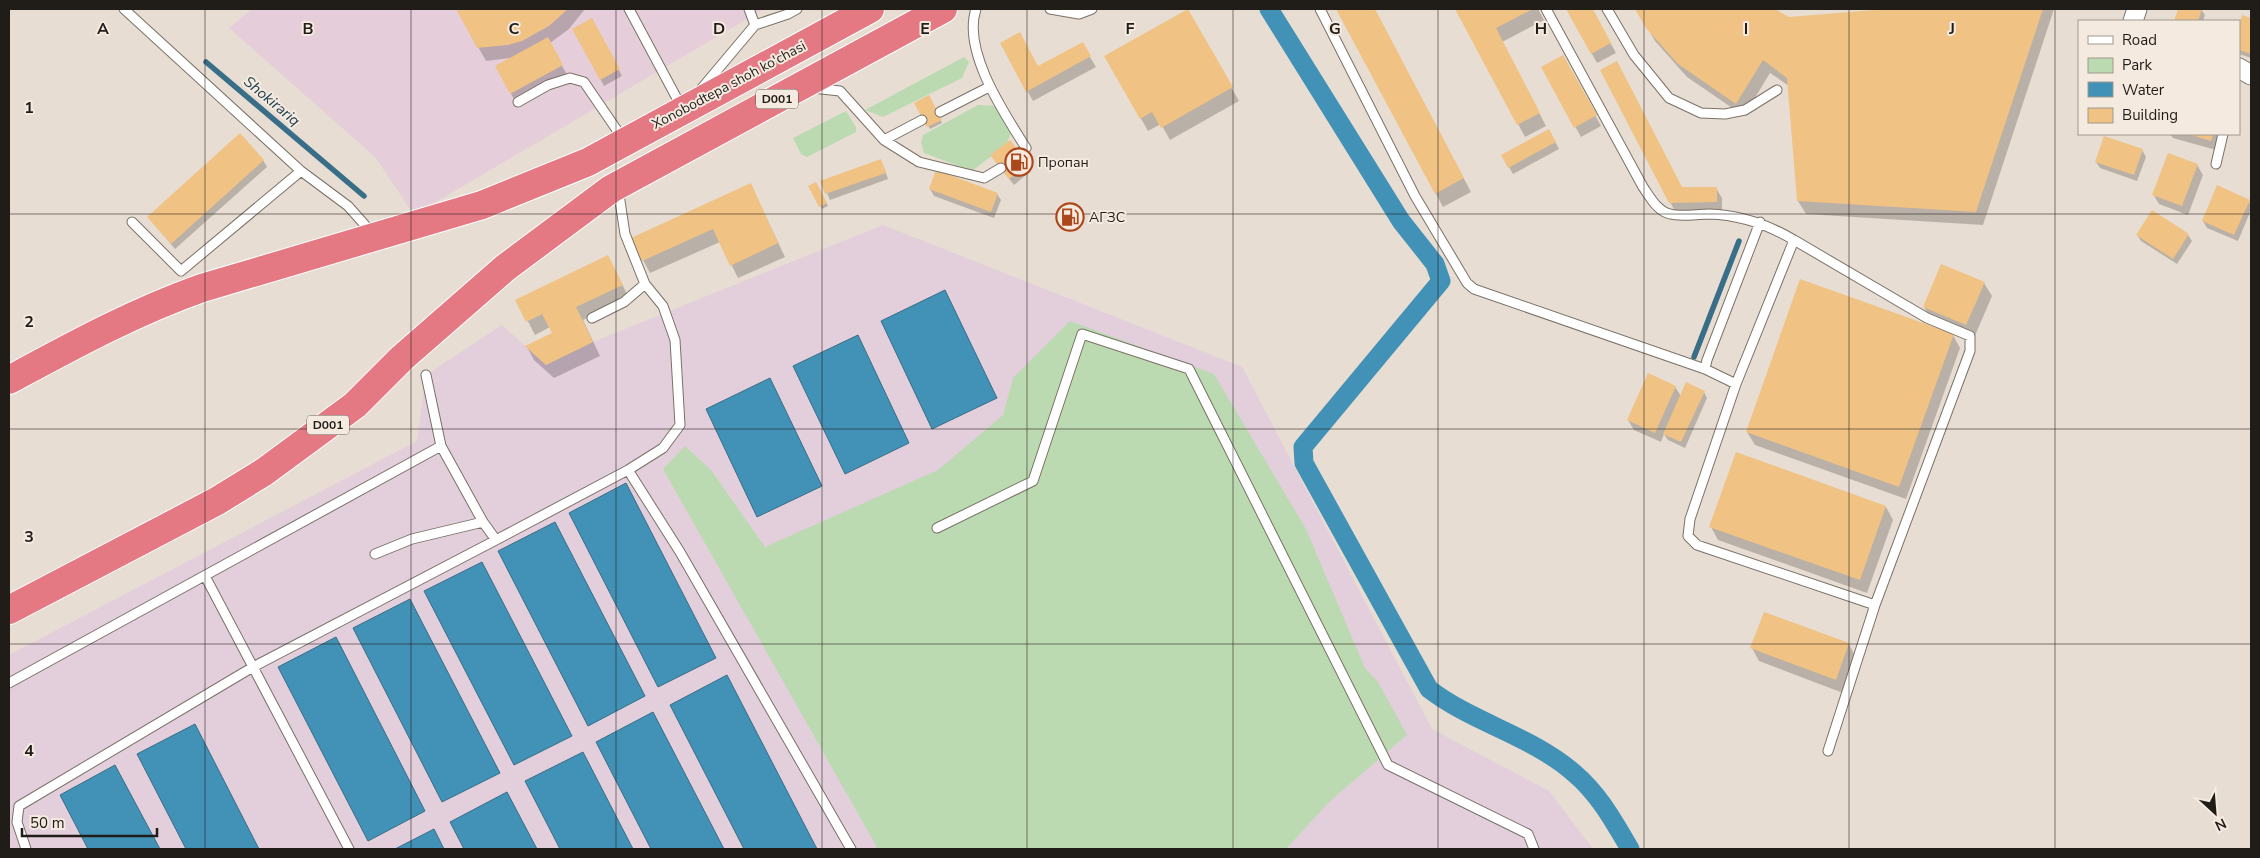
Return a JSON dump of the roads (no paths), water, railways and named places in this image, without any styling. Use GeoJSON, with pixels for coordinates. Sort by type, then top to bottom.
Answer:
{"type":"FeatureCollection","features":[{"type":"Feature","properties":{"kind":"highway","name":"Xonobodtepa shoh ko'chasi"},"geometry":{"type":"LineString","coordinates":[[374,236],[482,205],[588,162],[870,9]]}},
{"type":"Feature","properties":{"kind":"highway"},"geometry":{"type":"LineString","coordinates":[[870,9],[886,39]]}},
{"type":"Feature","properties":{"kind":"highway","name":"D001"},"geometry":{"type":"LineString","coordinates":[[9,610],[217,502],[264,472],[355,405],[402,358],[505,268],[614,187],[943,9]]}},
{"type":"Feature","properties":{"kind":"highway","name":"D001"},"geometry":{"type":"LineString","coordinates":[[9,380],[103,330],[162,302],[374,236]]}},
{"type":"Feature","properties":{"kind":"street"},"geometry":{"type":"LineString","coordinates":[[2240,69],[2251,75]]}},
{"type":"Feature","properties":{"kind":"lane"},"geometry":{"type":"LineString","coordinates":[[629,9],[684,109],[755,25],[797,9]]}},
{"type":"Feature","properties":{"kind":"lane"},"geometry":{"type":"LineString","coordinates":[[749,9],[755,25]]}},
{"type":"Feature","properties":{"kind":"lane"},"geometry":{"type":"LineString","coordinates":[[976,9],[973,39],[989,87],[1026,148],[1020,153]]}},
{"type":"Feature","properties":{"kind":"lane"},"geometry":{"type":"LineString","coordinates":[[1050,9],[1079,14],[1092,9]]}},
{"type":"Feature","properties":{"kind":"lane"},"geometry":{"type":"LineString","coordinates":[[1320,9],[1434,230],[1467,282],[1474,289],[1705,369],[1736,384]]}},
{"type":"Feature","properties":{"kind":"lane"},"geometry":{"type":"LineString","coordinates":[[1546,9],[1643,187],[1658,208],[1670,214],[1716,214],[1752,219],[1760,222],[1928,318],[1970,336],[1970,351],[1875,605],[1828,750]]}},
{"type":"Feature","properties":{"kind":"lane"},"geometry":{"type":"LineString","coordinates":[[1607,9],[1634,55],[1669,98],[1701,113],[1725,114],[1745,110],[1777,90]]}},
{"type":"Feature","properties":{"kind":"lane"},"geometry":{"type":"LineString","coordinates":[[128,10],[300,171],[348,206],[374,236]]}},
{"type":"Feature","properties":{"kind":"lane"},"geometry":{"type":"LineString","coordinates":[[518,102],[548,85],[570,78],[584,82],[625,141]]}},
{"type":"Feature","properties":{"kind":"lane"},"geometry":{"type":"LineString","coordinates":[[800,86],[840,92],[884,140],[919,162],[984,178],[1001,168]]}},
{"type":"Feature","properties":{"kind":"lane"},"geometry":{"type":"LineString","coordinates":[[940,112],[989,87]]}},
{"type":"Feature","properties":{"kind":"lane"},"geometry":{"type":"LineString","coordinates":[[884,140],[922,120]]}},
{"type":"Feature","properties":{"kind":"lane"},"geometry":{"type":"LineString","coordinates":[[2216,164],[2223,135]]}},
{"type":"Feature","properties":{"kind":"lane"},"geometry":{"type":"LineString","coordinates":[[132,222],[181,270],[300,171]]}},
{"type":"Feature","properties":{"kind":"lane"},"geometry":{"type":"LineString","coordinates":[[26,849],[17,822],[18,806],[253,667],[628,470],[663,448],[680,425],[675,340],[663,306],[645,284],[625,234],[614,187]]}},
{"type":"Feature","properties":{"kind":"lane"},"geometry":{"type":"LineString","coordinates":[[1705,369],[1760,222]]}},
{"type":"Feature","properties":{"kind":"lane"},"geometry":{"type":"LineString","coordinates":[[1794,240],[1736,384],[1690,519],[1688,536],[1697,544],[1875,605]]}},
{"type":"Feature","properties":{"kind":"lane"},"geometry":{"type":"LineString","coordinates":[[592,318],[624,302],[645,284]]}},
{"type":"Feature","properties":{"kind":"lane"},"geometry":{"type":"LineString","coordinates":[[937,528],[1033,481],[1082,334],[1189,369],[1388,765],[1528,834],[1534,849]]}},
{"type":"Feature","properties":{"kind":"lane"},"geometry":{"type":"LineString","coordinates":[[426,375],[441,446],[483,522],[496,540]]}},
{"type":"Feature","properties":{"kind":"lane"},"geometry":{"type":"LineString","coordinates":[[9,682],[441,446]]}},
{"type":"Feature","properties":{"kind":"lane"},"geometry":{"type":"LineString","coordinates":[[628,470],[680,552],[848,848]]}},
{"type":"Feature","properties":{"kind":"lane"},"geometry":{"type":"LineString","coordinates":[[375,554],[412,539],[483,522]]}},
{"type":"Feature","properties":{"kind":"lane"},"geometry":{"type":"LineString","coordinates":[[204,576],[349,849]]}},
{"type":"Feature","properties":{"kind":"water"},"geometry":{"type":"Polygon","coordinates":[[[945,290],[997,398],[932,429],[881,321],[945,290]]]}},
{"type":"Feature","properties":{"kind":"water"},"geometry":{"type":"Polygon","coordinates":[[[858,335],[909,443],[845,474],[793,366],[858,335]]]}},
{"type":"Feature","properties":{"kind":"water"},"geometry":{"type":"Polygon","coordinates":[[[770,378],[822,486],[757,517],[706,409],[770,378]]]}},
{"type":"Feature","properties":{"kind":"water"},"geometry":{"type":"Polygon","coordinates":[[[626,483],[716,658],[658,687],[569,513],[626,483]]]}},
{"type":"Feature","properties":{"kind":"water"},"geometry":{"type":"Polygon","coordinates":[[[555,522],[645,696],[588,726],[498,551],[555,522]]]}},
{"type":"Feature","properties":{"kind":"water"},"geometry":{"type":"Polygon","coordinates":[[[482,562],[572,736],[514,765],[424,591],[482,562]]]}},
{"type":"Feature","properties":{"kind":"water"},"geometry":{"type":"Polygon","coordinates":[[[410,599],[500,773],[442,802],[353,628],[410,599]]]}},
{"type":"Feature","properties":{"kind":"water"},"geometry":{"type":"Polygon","coordinates":[[[336,637],[425,811],[368,841],[278,667],[336,637]]]}},
{"type":"Feature","properties":{"kind":"water"},"geometry":{"type":"Polygon","coordinates":[[[727,675],[817,849],[744,849],[670,705],[727,675]]]}},
{"type":"Feature","properties":{"kind":"water"},"geometry":{"type":"Polygon","coordinates":[[[653,712],[724,849],[651,849],[596,742],[653,712]]]}},
{"type":"Feature","properties":{"kind":"water"},"geometry":{"type":"Polygon","coordinates":[[[195,724],[259,849],[186,849],[137,754],[195,724]]]}},
{"type":"Feature","properties":{"kind":"water"},"geometry":{"type":"Polygon","coordinates":[[[583,752],[633,849],[560,849],[525,781],[583,752]]]}},
{"type":"Feature","properties":{"kind":"water"},"geometry":{"type":"Polygon","coordinates":[[[115,765],[160,849],[88,849],[60,795],[115,765]]]}},
{"type":"Feature","properties":{"kind":"water"},"geometry":{"type":"Polygon","coordinates":[[[507,792],[537,849],[464,849],[450,822],[507,792]]]}},
{"type":"Feature","properties":{"kind":"water"},"geometry":{"type":"Polygon","coordinates":[[[434,829],[444,849],[395,849],[434,829]]]}},
{"type":"Feature","properties":{"kind":"waterway"},"geometry":{"type":"LineString","coordinates":[[1269,9],[1401,221],[1435,264],[1441,281],[1303,447],[1304,463],[1429,689],[1464,711],[1521,739],[1558,760],[1591,790],[1612,819],[1630,849]]}},
{"type":"Feature","properties":{"kind":"waterway","name":"Shokirariq"},"geometry":{"type":"LineString","coordinates":[[206,62],[364,196]]}},
{"type":"Feature","properties":{"kind":"waterway"},"geometry":{"type":"LineString","coordinates":[[1694,357],[1739,241]]}},
{"type":"Feature","properties":{"kind":"place","name":"Пропан"},"geometry":{"type":"Point","coordinates":[1019,162]}},
{"type":"Feature","properties":{"kind":"place","name":"АГЗС"},"geometry":{"type":"Point","coordinates":[1070,217]}}]}
